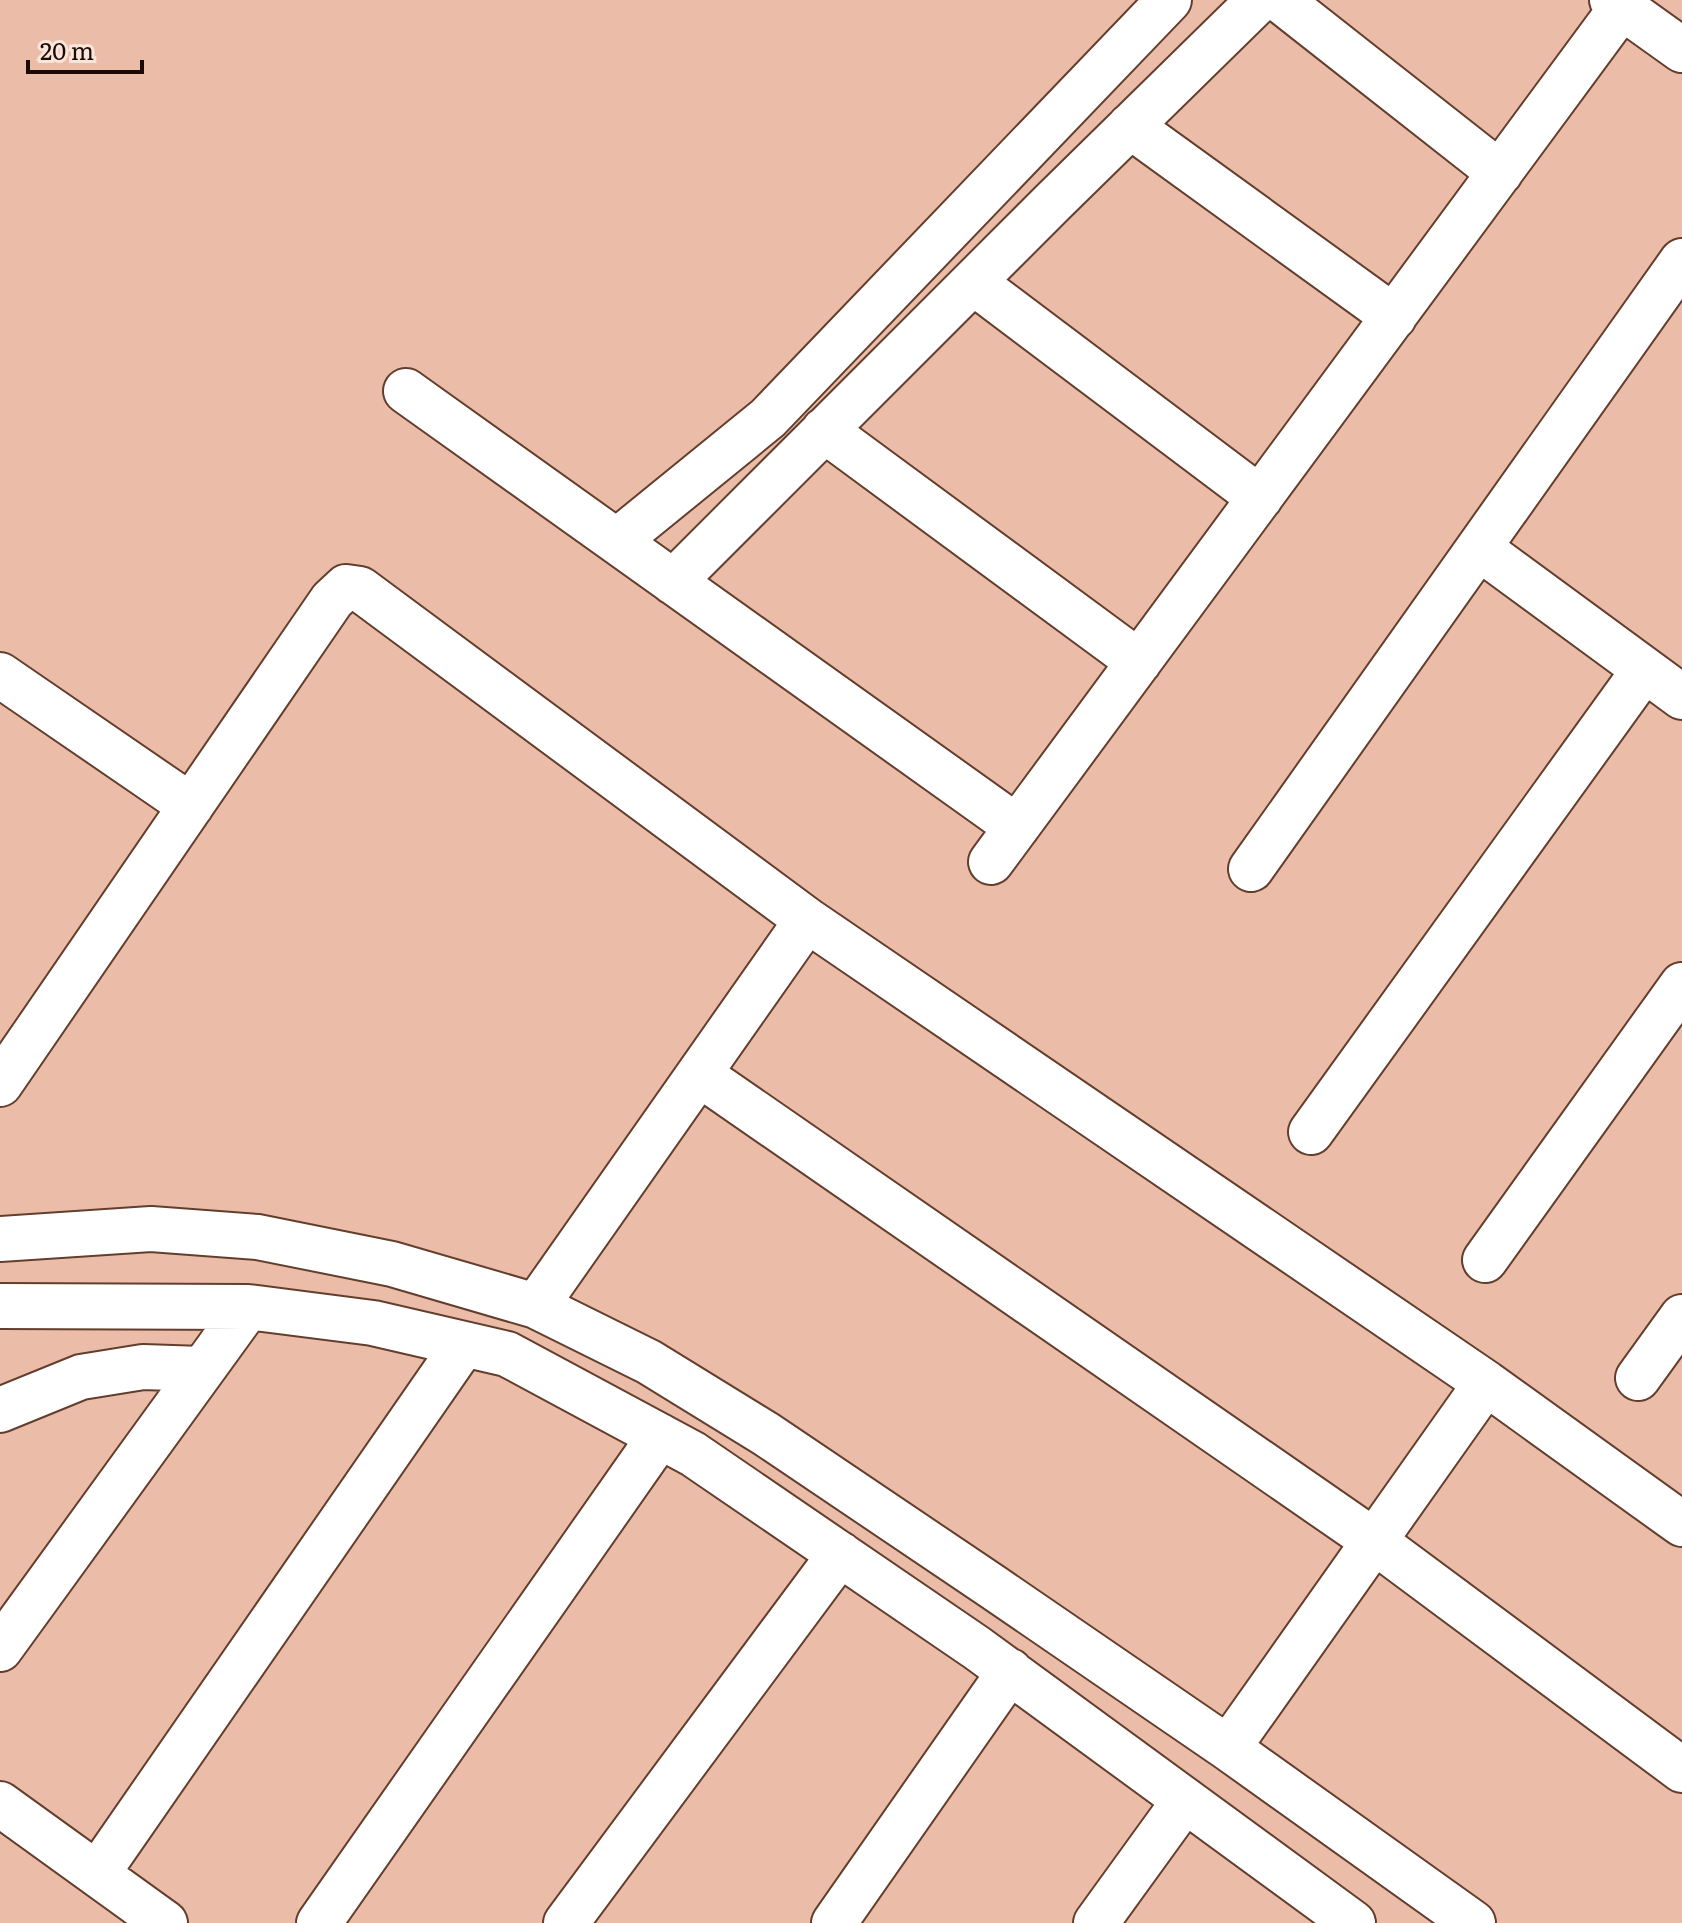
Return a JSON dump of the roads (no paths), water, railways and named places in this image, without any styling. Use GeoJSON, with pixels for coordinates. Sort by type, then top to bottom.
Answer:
{"type":"FeatureCollection","features":[{"type":"Feature","properties":{"kind":"street"},"geometry":{"type":"LineString","coordinates":[[617,541],[768,418],[1169,0]]}},
{"type":"Feature","properties":{"kind":"street"},"geometry":{"type":"LineString","coordinates":[[673,582],[1259,0]]}},
{"type":"Feature","properties":{"kind":"street"},"geometry":{"type":"LineString","coordinates":[[1280,0],[1500,173]]}},
{"type":"Feature","properties":{"kind":"street"},"geometry":{"type":"LineString","coordinates":[[991,862],[1500,173],[1620,2],[1682,50]]}},
{"type":"Feature","properties":{"kind":"street"},"geometry":{"type":"LineString","coordinates":[[1130,126],[1394,317]]}},
{"type":"Feature","properties":{"kind":"street"},"geometry":{"type":"LineString","coordinates":[[1251,869],[1682,261]]}},
{"type":"Feature","properties":{"kind":"street"},"geometry":{"type":"LineString","coordinates":[[973,282],[1260,498]]}},
{"type":"Feature","properties":{"kind":"street"},"geometry":{"type":"LineString","coordinates":[[406,391],[1017,827]]}},
{"type":"Feature","properties":{"kind":"street"},"geometry":{"type":"LineString","coordinates":[[824,430],[1139,662]]}},
{"type":"Feature","properties":{"kind":"street"},"geometry":{"type":"LineString","coordinates":[[1479,548],[1682,697]]}},
{"type":"Feature","properties":{"kind":"street"},"geometry":{"type":"LineString","coordinates":[[0,1084],[332,600],[346,587],[360,589],[807,920],[1486,1383],[1682,1524]]}},
{"type":"Feature","properties":{"kind":"street"},"geometry":{"type":"LineString","coordinates":[[1311,1132],[1644,670]]}},
{"type":"Feature","properties":{"kind":"street"},"geometry":{"type":"LineString","coordinates":[[1,679],[191,806]]}},
{"type":"Feature","properties":{"kind":"street"},"geometry":{"type":"LineString","coordinates":[[536,1306],[807,920]]}},
{"type":"Feature","properties":{"kind":"street"},"geometry":{"type":"LineString","coordinates":[[1485,1260],[1682,985]]}},
{"type":"Feature","properties":{"kind":"street"},"geometry":{"type":"LineString","coordinates":[[699,1074],[1374,1541],[1682,1770]]}},
{"type":"Feature","properties":{"kind":"street"},"geometry":{"type":"LineString","coordinates":[[0,1239],[151,1229],[258,1237],[392,1264],[536,1306],[649,1362],[766,1434],[1228,1748],[1473,1923]]}},
{"type":"Feature","properties":{"kind":"street"},"geometry":{"type":"LineString","coordinates":[[0,1306],[248,1307],[373,1323],[507,1354],[693,1454],[1010,1671],[1348,1922]]}},
{"type":"Feature","properties":{"kind":"street"},"geometry":{"type":"LineString","coordinates":[[0,1649],[248,1307]]}},
{"type":"Feature","properties":{"kind":"street"},"geometry":{"type":"LineString","coordinates":[[1638,1378],[1682,1317]]}},
{"type":"Feature","properties":{"kind":"street"},"geometry":{"type":"LineString","coordinates":[[97,1874],[464,1344]]}},
{"type":"Feature","properties":{"kind":"street"},"geometry":{"type":"LineString","coordinates":[[0,1410],[81,1377],[143,1367],[202,1369]]}},
{"type":"Feature","properties":{"kind":"street"},"geometry":{"type":"LineString","coordinates":[[1228,1748],[1486,1383]]}},
{"type":"Feature","properties":{"kind":"street"},"geometry":{"type":"LineString","coordinates":[[319,1923],[660,1436]]}},
{"type":"Feature","properties":{"kind":"street"},"geometry":{"type":"LineString","coordinates":[[566,1923],[840,1554]]}},
{"type":"Feature","properties":{"kind":"street"},"geometry":{"type":"LineString","coordinates":[[929,1615],[954,1560]]}},
{"type":"Feature","properties":{"kind":"street"},"geometry":{"type":"LineString","coordinates":[[834,1923],[1010,1671]]}},
{"type":"Feature","properties":{"kind":"street"},"geometry":{"type":"LineString","coordinates":[[1096,1923],[1185,1800]]}},
{"type":"Feature","properties":{"kind":"street"},"geometry":{"type":"LineString","coordinates":[[0,1804],[165,1923]]}}]}
